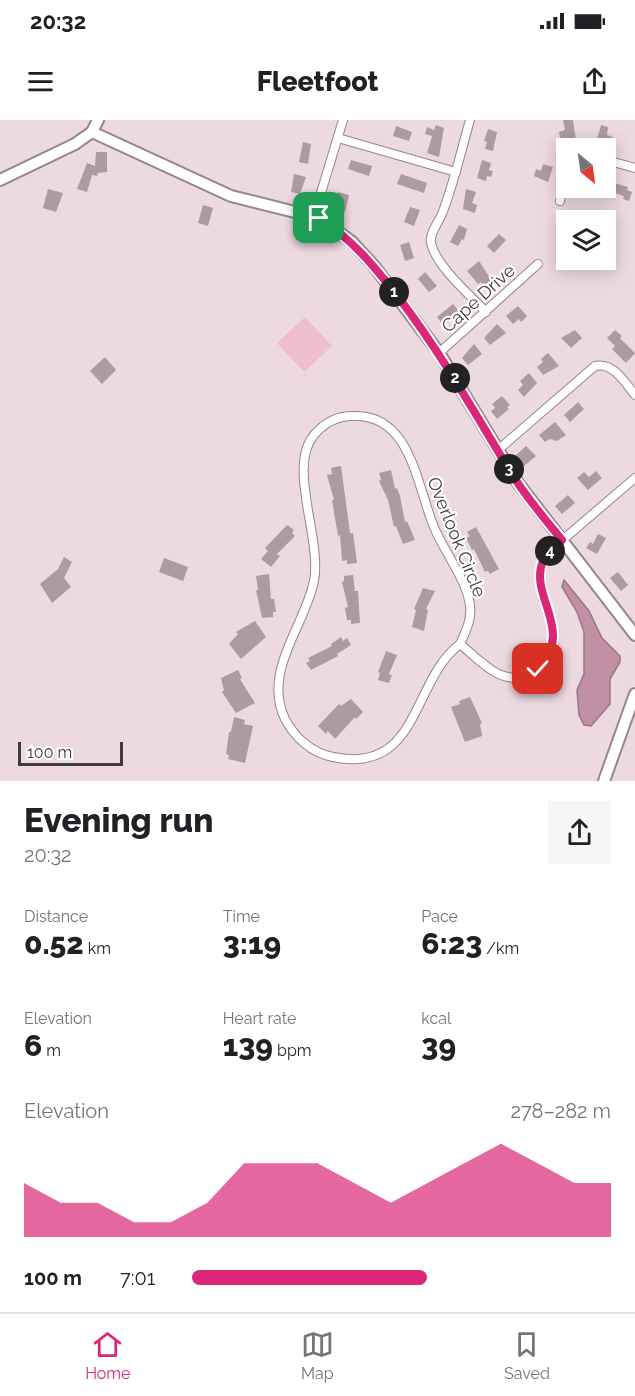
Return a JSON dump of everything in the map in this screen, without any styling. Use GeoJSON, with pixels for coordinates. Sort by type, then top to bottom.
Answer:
{"type":"FeatureCollection","features":[{"type":"Feature","properties":{"kind":"street"},"geometry":{"type":"LineString","coordinates":[[0,180],[75,144],[92,132],[98,120]]}},
{"type":"Feature","properties":{"kind":"street"},"geometry":{"type":"LineString","coordinates":[[314,216],[343,120]]}},
{"type":"Feature","properties":{"kind":"street"},"geometry":{"type":"LineString","coordinates":[[470,120],[442,213],[430,236],[431,244],[448,271],[486,312]]}},
{"type":"Feature","properties":{"kind":"street"},"geometry":{"type":"LineString","coordinates":[[92,132],[177,174],[231,196],[314,216],[339,231],[363,253],[439,353],[518,483],[635,634]]}},
{"type":"Feature","properties":{"kind":"street"},"geometry":{"type":"LineString","coordinates":[[338,138],[456,172]]}},
{"type":"Feature","properties":{"kind":"street"},"geometry":{"type":"LineString","coordinates":[[616,163],[635,168]]}},
{"type":"Feature","properties":{"kind":"street","name":"Cape Drive"},"geometry":{"type":"LineString","coordinates":[[439,353],[538,264]]}},
{"type":"Feature","properties":{"kind":"street"},"geometry":{"type":"LineString","coordinates":[[498,450],[595,366],[609,367],[635,395]]}},
{"type":"Feature","properties":{"kind":"street","name":"Overlook Circle"},"geometry":{"type":"LineString","coordinates":[[340,417],[372,417],[387,425],[403,444],[435,529],[470,602],[470,619],[460,644],[439,664],[406,732],[380,753],[356,759],[332,757],[309,747],[287,723],[279,700],[280,674],[312,588],[315,572],[314,539],[304,481],[303,457],[308,442],[325,425],[340,417]]}},
{"type":"Feature","properties":{"kind":"street"},"geometry":{"type":"LineString","coordinates":[[460,644],[499,675],[515,678],[538,669],[549,656],[553,640],[541,568],[546,555],[635,478]]}},
{"type":"Feature","properties":{"kind":"street"},"geometry":{"type":"LineString","coordinates":[[604,781],[635,694]]}},
{"type":"Feature","properties":{"kind":"shaded area"},"geometry":{"type":"Polygon","coordinates":[[[305,317],[332,346],[304,372],[277,343],[305,317]]]}},
{"type":"Feature","properties":{"kind":"shaded area"},"geometry":{"type":"Polygon","coordinates":[[[564,580],[589,611],[602,638],[620,656],[620,662],[610,679],[610,704],[591,726],[584,725],[579,715],[577,690],[584,674],[584,632],[577,612],[562,587],[564,580]]]}},
{"type":"Feature","properties":{"kind":"building"},"geometry":{"type":"Polygon","coordinates":[[[563,120],[573,120],[576,138],[560,138],[559,132],[565,130],[563,120]]]}},
{"type":"Feature","properties":{"kind":"building"},"geometry":{"type":"Polygon","coordinates":[[[436,125],[444,128],[439,157],[427,153],[432,136],[425,134],[427,127],[434,130],[436,125]]]}},
{"type":"Feature","properties":{"kind":"building"},"geometry":{"type":"Polygon","coordinates":[[[601,125],[608,127],[607,135],[613,137],[613,138],[597,138],[601,125]]]}},
{"type":"Feature","properties":{"kind":"building"},"geometry":{"type":"Polygon","coordinates":[[[396,126],[412,132],[409,141],[393,136],[396,126]]]}},
{"type":"Feature","properties":{"kind":"building"},"geometry":{"type":"Polygon","coordinates":[[[488,129],[497,132],[493,151],[485,149],[487,142],[484,141],[488,129]]]}},
{"type":"Feature","properties":{"kind":"building"},"geometry":{"type":"Polygon","coordinates":[[[303,142],[311,144],[308,164],[299,162],[303,142]]]}},
{"type":"Feature","properties":{"kind":"building"},"geometry":{"type":"Polygon","coordinates":[[[96,152],[107,152],[107,172],[98,173],[97,176],[92,175],[87,192],[77,189],[87,163],[95,166],[96,152]]]}},
{"type":"Feature","properties":{"kind":"building"},"geometry":{"type":"Polygon","coordinates":[[[351,160],[372,166],[369,176],[348,169],[351,160]]]}},
{"type":"Feature","properties":{"kind":"building"},"geometry":{"type":"Polygon","coordinates":[[[482,160],[491,163],[489,170],[493,171],[491,177],[487,176],[486,181],[477,178],[482,160]]]}},
{"type":"Feature","properties":{"kind":"building"},"geometry":{"type":"Polygon","coordinates":[[[543,164],[553,167],[548,182],[534,176],[536,169],[541,171],[543,164]]]}},
{"type":"Feature","properties":{"kind":"building"},"geometry":{"type":"Polygon","coordinates":[[[294,174],[306,177],[300,194],[291,192],[294,174]]]}},
{"type":"Feature","properties":{"kind":"building"},"geometry":{"type":"Polygon","coordinates":[[[401,174],[427,183],[424,193],[397,184],[401,174]]]}},
{"type":"Feature","properties":{"kind":"building"},"geometry":{"type":"Polygon","coordinates":[[[616,184],[628,187],[627,190],[632,192],[629,201],[623,199],[624,196],[616,193],[616,184]]]}},
{"type":"Feature","properties":{"kind":"building"},"geometry":{"type":"Polygon","coordinates":[[[48,189],[63,193],[56,212],[43,208],[48,189]]]}},
{"type":"Feature","properties":{"kind":"building"},"geometry":{"type":"Polygon","coordinates":[[[466,189],[476,192],[472,203],[477,205],[475,213],[463,209],[466,189]]]}},
{"type":"Feature","properties":{"kind":"building"},"geometry":{"type":"Polygon","coordinates":[[[338,192],[349,195],[345,212],[336,210],[338,192]]]}},
{"type":"Feature","properties":{"kind":"building"},"geometry":{"type":"Polygon","coordinates":[[[203,205],[213,208],[208,226],[198,223],[203,205]]]}},
{"type":"Feature","properties":{"kind":"building"},"geometry":{"type":"Polygon","coordinates":[[[410,207],[420,210],[414,226],[404,222],[410,207]]]}},
{"type":"Feature","properties":{"kind":"building"},"geometry":{"type":"Polygon","coordinates":[[[459,225],[467,229],[464,240],[462,239],[458,246],[450,242],[459,225]]]}},
{"type":"Feature","properties":{"kind":"building"},"geometry":{"type":"Polygon","coordinates":[[[499,234],[506,240],[494,253],[487,246],[499,234]]]}},
{"type":"Feature","properties":{"kind":"building"},"geometry":{"type":"Polygon","coordinates":[[[409,242],[414,258],[405,261],[400,245],[409,242]]]}},
{"type":"Feature","properties":{"kind":"building"},"geometry":{"type":"Polygon","coordinates":[[[479,261],[492,281],[485,287],[481,282],[478,284],[467,271],[479,261]]]}},
{"type":"Feature","properties":{"kind":"building"},"geometry":{"type":"Polygon","coordinates":[[[425,272],[437,286],[429,292],[418,279],[425,272]]]}},
{"type":"Feature","properties":{"kind":"building"},"geometry":{"type":"Polygon","coordinates":[[[453,304],[459,311],[454,315],[456,317],[443,325],[437,317],[453,304]]]}},
{"type":"Feature","properties":{"kind":"building"},"geometry":{"type":"Polygon","coordinates":[[[518,306],[527,316],[521,322],[519,319],[513,324],[506,316],[518,306]]]}},
{"type":"Feature","properties":{"kind":"building"},"geometry":{"type":"Polygon","coordinates":[[[497,324],[506,333],[490,345],[484,338],[497,324]]]}},
{"type":"Feature","properties":{"kind":"building"},"geometry":{"type":"Polygon","coordinates":[[[575,330],[582,338],[571,348],[561,338],[575,330]]]}},
{"type":"Feature","properties":{"kind":"building"},"geometry":{"type":"Polygon","coordinates":[[[615,330],[635,353],[626,363],[612,349],[615,346],[607,338],[615,330]]]}},
{"type":"Feature","properties":{"kind":"building"},"geometry":{"type":"Polygon","coordinates":[[[474,344],[482,354],[468,365],[462,358],[474,344]]]}},
{"type":"Feature","properties":{"kind":"building"},"geometry":{"type":"Polygon","coordinates":[[[548,353],[559,366],[543,375],[537,367],[548,353]]]}},
{"type":"Feature","properties":{"kind":"building"},"geometry":{"type":"Polygon","coordinates":[[[105,357],[116,370],[102,384],[90,371],[105,357]]]}},
{"type":"Feature","properties":{"kind":"building"},"geometry":{"type":"Polygon","coordinates":[[[529,373],[537,383],[524,397],[518,390],[523,385],[520,381],[529,373]]]}},
{"type":"Feature","properties":{"kind":"building"},"geometry":{"type":"Polygon","coordinates":[[[502,396],[510,405],[507,407],[509,409],[497,419],[491,411],[495,408],[492,404],[502,396]]]}},
{"type":"Feature","properties":{"kind":"building"},"geometry":{"type":"Polygon","coordinates":[[[578,402],[584,409],[570,422],[564,415],[578,402]]]}},
{"type":"Feature","properties":{"kind":"building"},"geometry":{"type":"Polygon","coordinates":[[[555,422],[566,435],[557,441],[550,439],[545,442],[539,435],[555,422]]]}},
{"type":"Feature","properties":{"kind":"building"},"geometry":{"type":"Polygon","coordinates":[[[526,446],[536,456],[524,466],[515,456],[526,446]]]}},
{"type":"Feature","properties":{"kind":"building"},"geometry":{"type":"Polygon","coordinates":[[[341,466],[350,533],[353,533],[357,563],[347,564],[347,560],[342,561],[340,535],[338,536],[332,500],[334,500],[327,475],[332,474],[331,468],[341,466]]]}},
{"type":"Feature","properties":{"kind":"building"},"geometry":{"type":"Polygon","coordinates":[[[391,470],[395,489],[397,488],[400,496],[405,522],[407,521],[415,540],[403,544],[396,526],[394,527],[388,500],[379,481],[381,480],[379,473],[391,470]]]}},
{"type":"Feature","properties":{"kind":"building"},"geometry":{"type":"Polygon","coordinates":[[[596,471],[602,478],[588,490],[577,478],[584,472],[589,477],[596,471]]]}},
{"type":"Feature","properties":{"kind":"building"},"geometry":{"type":"Polygon","coordinates":[[[568,495],[575,503],[562,514],[555,506],[568,495]]]}},
{"type":"Feature","properties":{"kind":"building"},"geometry":{"type":"Polygon","coordinates":[[[287,525],[294,530],[292,533],[295,536],[277,554],[280,556],[271,567],[261,559],[268,551],[265,548],[287,525]]]}},
{"type":"Feature","properties":{"kind":"building"},"geometry":{"type":"Polygon","coordinates":[[[476,527],[499,569],[490,574],[488,571],[485,572],[466,538],[470,536],[467,532],[476,527]]]}},
{"type":"Feature","properties":{"kind":"building"},"geometry":{"type":"Polygon","coordinates":[[[598,534],[606,538],[597,554],[586,548],[590,542],[593,544],[598,534]]]}},
{"type":"Feature","properties":{"kind":"building"},"geometry":{"type":"Polygon","coordinates":[[[64,557],[72,562],[64,578],[71,587],[52,603],[40,584],[58,569],[64,557]]]}},
{"type":"Feature","properties":{"kind":"building"},"geometry":{"type":"Polygon","coordinates":[[[164,558],[188,567],[183,581],[159,572],[164,558]]]}},
{"type":"Feature","properties":{"kind":"building"},"geometry":{"type":"Polygon","coordinates":[[[618,572],[628,585],[621,591],[610,578],[618,572]]]}},
{"type":"Feature","properties":{"kind":"building"},"geometry":{"type":"Polygon","coordinates":[[[269,574],[271,599],[274,599],[276,612],[273,612],[273,617],[262,618],[256,590],[258,590],[256,576],[269,574]]]}},
{"type":"Feature","properties":{"kind":"building"},"geometry":{"type":"Polygon","coordinates":[[[353,575],[355,591],[358,591],[360,623],[351,624],[351,620],[347,620],[345,608],[348,607],[342,582],[344,576],[353,575]]]}},
{"type":"Feature","properties":{"kind":"building"},"geometry":{"type":"Polygon","coordinates":[[[423,588],[435,591],[426,609],[428,610],[424,631],[412,627],[416,610],[414,609],[423,588]]]}},
{"type":"Feature","properties":{"kind":"building"},"geometry":{"type":"Polygon","coordinates":[[[255,621],[266,637],[241,659],[229,644],[238,634],[236,632],[255,621]]]}},
{"type":"Feature","properties":{"kind":"building"},"geometry":{"type":"Polygon","coordinates":[[[341,637],[343,641],[347,638],[351,645],[337,654],[338,656],[311,670],[306,663],[310,661],[308,658],[332,646],[331,644],[341,637]]]}},
{"type":"Feature","properties":{"kind":"building"},"geometry":{"type":"Polygon","coordinates":[[[386,651],[397,655],[389,674],[392,675],[389,683],[378,680],[380,673],[378,672],[386,651]]]}},
{"type":"Feature","properties":{"kind":"building"},"geometry":{"type":"Polygon","coordinates":[[[238,670],[242,678],[240,679],[255,703],[236,713],[222,692],[224,690],[221,678],[238,670]]]}},
{"type":"Feature","properties":{"kind":"building"},"geometry":{"type":"Polygon","coordinates":[[[470,697],[482,723],[480,724],[482,736],[465,742],[451,707],[470,697]]]}},
{"type":"Feature","properties":{"kind":"building"},"geometry":{"type":"Polygon","coordinates":[[[351,699],[363,712],[356,719],[355,717],[335,739],[328,731],[326,734],[318,726],[339,704],[341,706],[351,699]]]}},
{"type":"Feature","properties":{"kind":"building"},"geometry":{"type":"Polygon","coordinates":[[[234,717],[245,720],[244,724],[253,726],[245,763],[228,759],[229,755],[226,754],[234,717]]]}},
{"type":"Feature","properties":{"kind":"route"},"geometry":{"type":"LineString","coordinates":[[319,218],[339,231],[363,253],[415,319],[446,364],[509,470],[562,540],[546,555],[541,568],[552,623],[553,640],[549,656],[538,669]]}}]}
